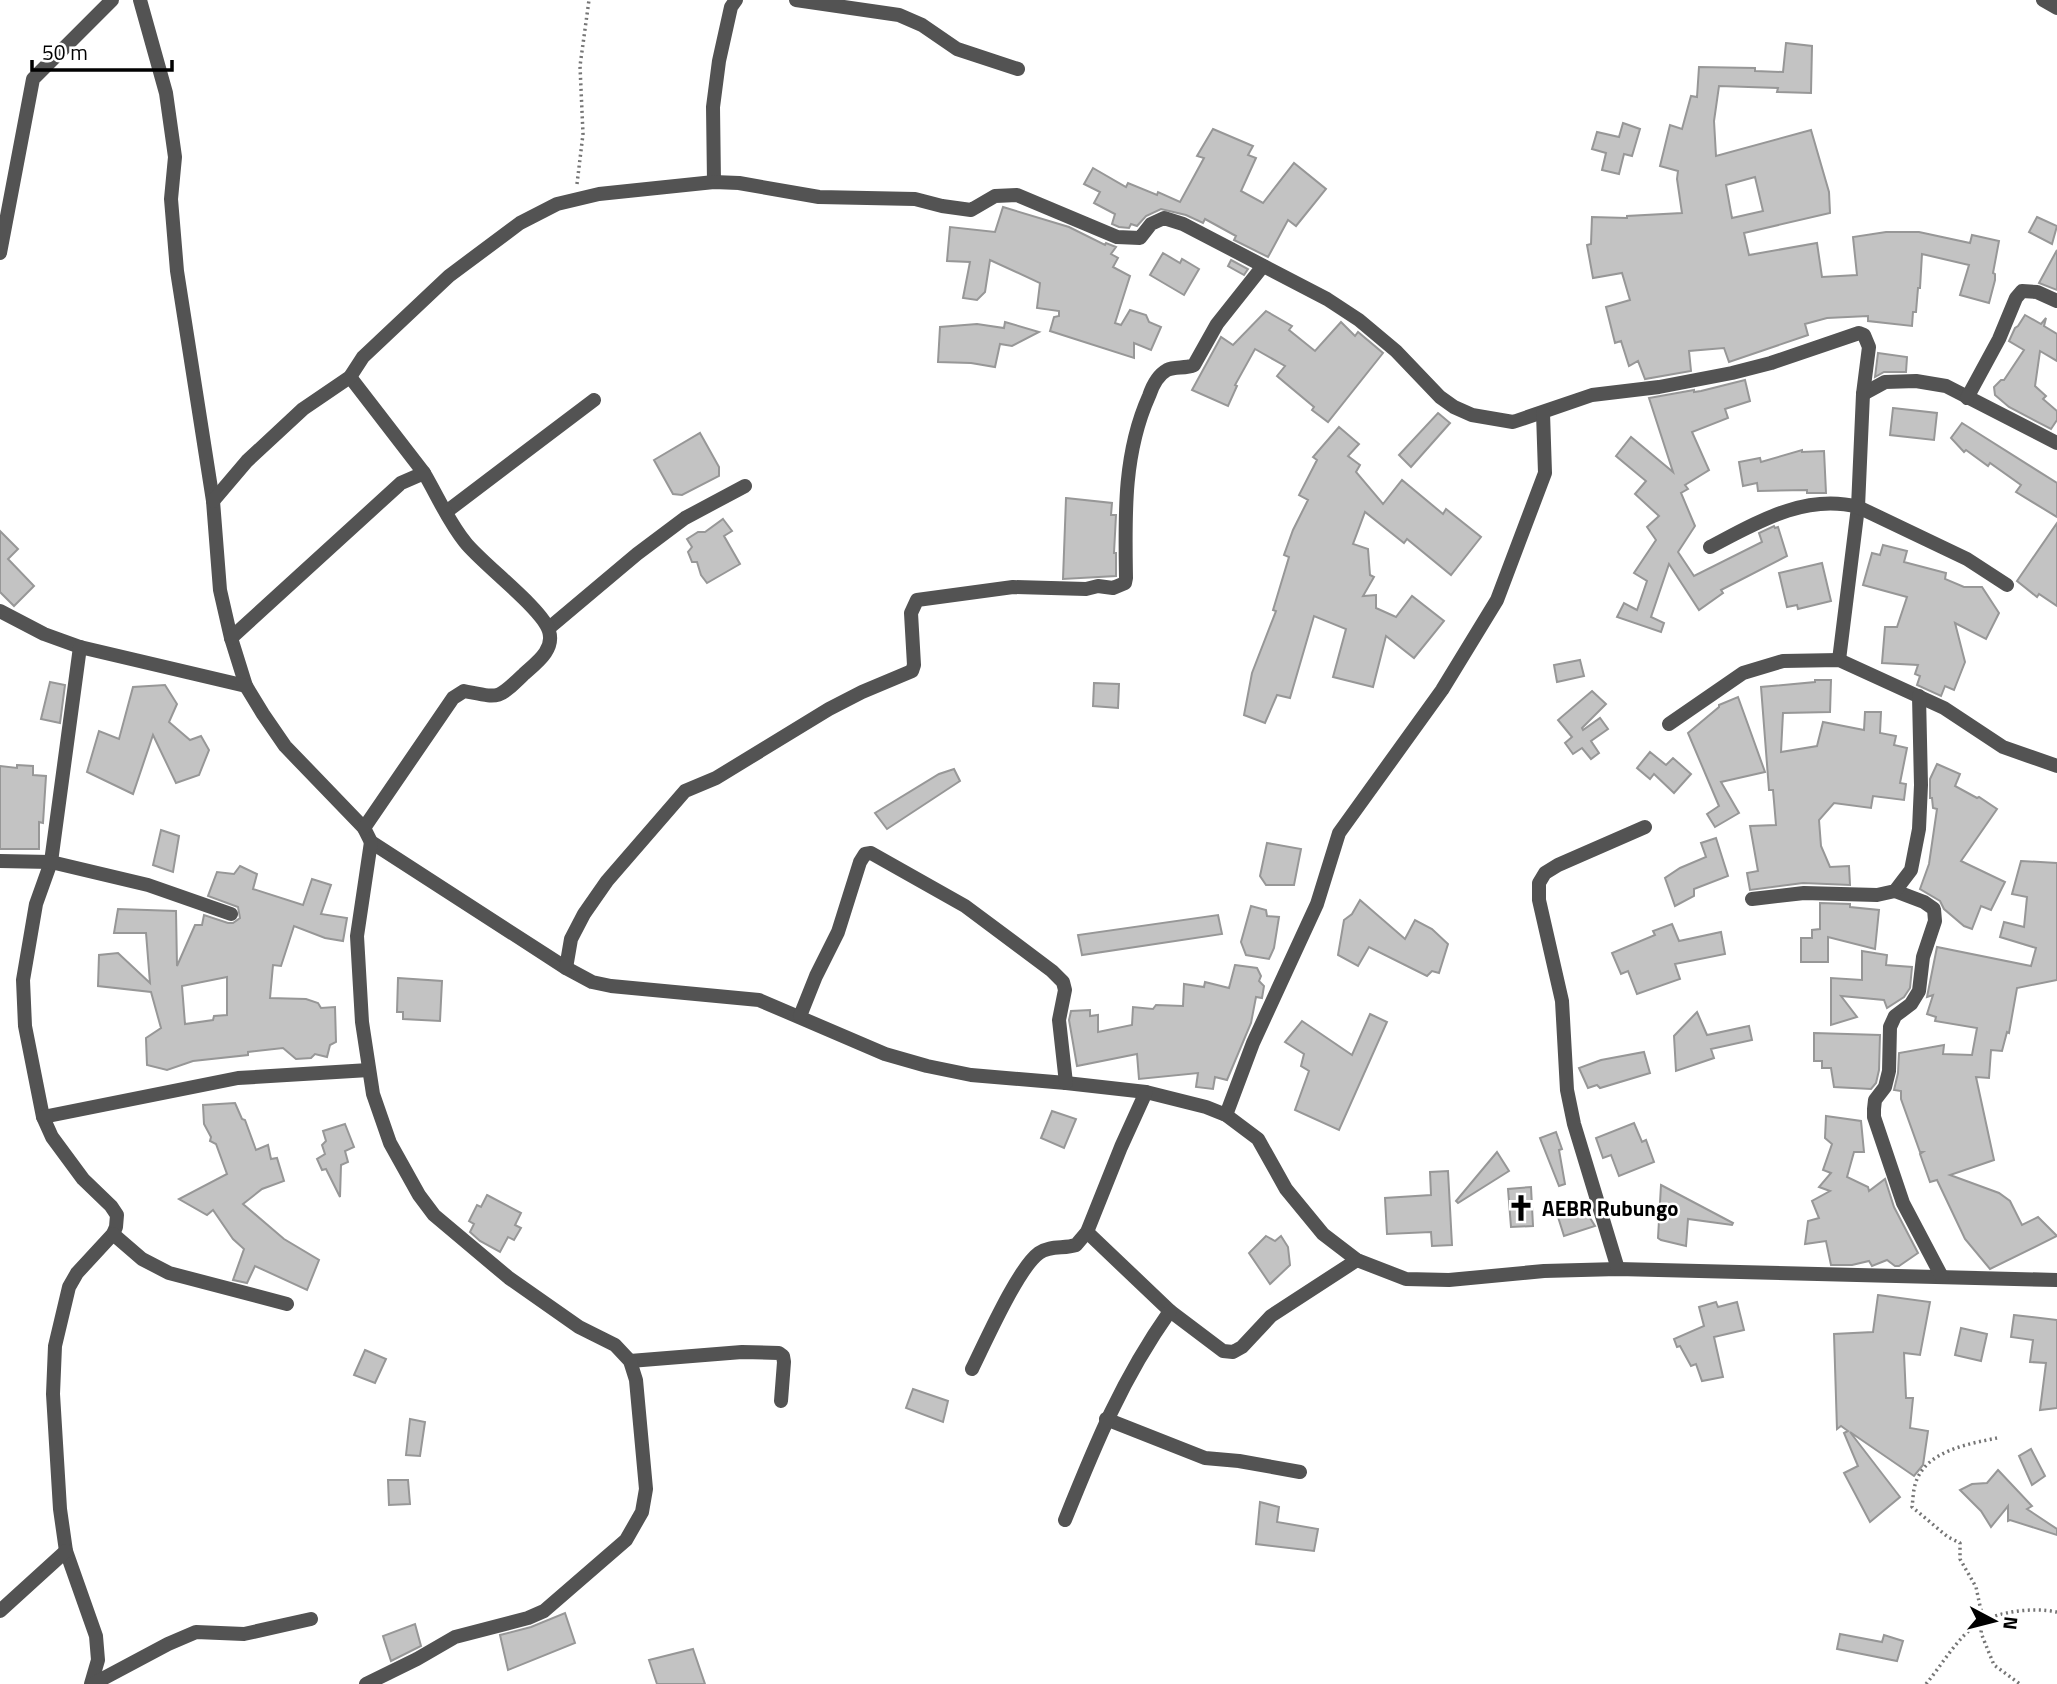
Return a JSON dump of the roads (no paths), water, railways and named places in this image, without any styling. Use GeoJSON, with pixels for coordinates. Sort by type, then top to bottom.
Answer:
{"type":"FeatureCollection","features":[{"type":"Feature","properties":{"kind":"street"},"geometry":{"type":"LineString","coordinates":[[0,253],[33,79],[112,0]]}},
{"type":"Feature","properties":{"kind":"street"},"geometry":{"type":"LineString","coordinates":[[140,0],[166,93],[175,157],[171,199],[177,271],[213,501],[220,590],[246,686],[285,746],[367,835],[566,968],[592,982],[611,986],[759,1000],[876,1050],[926,1066],[971,1075],[1146,1093],[1206,1107],[1226,1115],[1258,1139],[1286,1189],[1324,1234],[1357,1260],[1406,1279],[1449,1280],[1544,1270],[1618,1269],[2057,1280]]}},
{"type":"Feature","properties":{"kind":"street"},"geometry":{"type":"LineString","coordinates":[[715,182],[713,107],[719,61],[731,7],[736,0]]}},
{"type":"Feature","properties":{"kind":"street"},"geometry":{"type":"LineString","coordinates":[[796,0],[899,15],[922,25],[957,49],[1018,69]]}},
{"type":"Feature","properties":{"kind":"street"},"geometry":{"type":"LineString","coordinates":[[2043,0],[2057,8]]}},
{"type":"Feature","properties":{"kind":"street"},"geometry":{"type":"LineString","coordinates":[[213,501],[247,461],[303,409],[350,377],[363,357],[449,276],[520,223],[557,204],[599,194],[715,182],[739,183],[819,197],[915,199],[971,210],[995,196],[1017,195],[1117,237],[1140,238],[1151,224],[1164,218],[1206,236],[1327,299],[1359,320],[1396,351],[1440,397],[1454,407],[1472,415],[1513,422],[1592,395],[1659,387],[1745,370],[1859,334],[1868,339],[1858,507],[1839,660]]}},
{"type":"Feature","properties":{"kind":"street"},"geometry":{"type":"LineString","coordinates":[[566,968],[572,939],[584,914],[607,881],[685,791],[723,774],[828,709],[912,671],[911,613],[918,600],[1013,587],[1086,589],[1098,586],[1113,588],[1125,583],[1125,505],[1131,451],[1146,402],[1154,384],[1165,371],[1189,367],[1197,362],[1217,324],[1263,266]]}},
{"type":"Feature","properties":{"kind":"street"},"geometry":{"type":"LineString","coordinates":[[1967,398],[1999,340],[2016,298],[2022,291],[2037,292],[2057,301]]}},
{"type":"Feature","properties":{"kind":"street"},"geometry":{"type":"LineString","coordinates":[[350,377],[424,473],[465,542],[531,607],[549,628],[550,637],[546,653],[503,694],[492,697],[464,691],[453,698],[367,835],[357,936],[362,1022],[373,1094],[390,1143],[419,1195],[434,1215],[509,1278],[579,1327],[615,1345],[630,1361],[636,1380],[646,1489],[642,1512],[626,1540],[544,1611],[528,1618],[455,1637],[366,1684]]}},
{"type":"Feature","properties":{"kind":"street"},"geometry":{"type":"LineString","coordinates":[[1863,394],[1885,382],[1916,381],[1946,386],[2057,443]]}},
{"type":"Feature","properties":{"kind":"street"},"geometry":{"type":"LineString","coordinates":[[446,512],[593,400]]}},
{"type":"Feature","properties":{"kind":"street"},"geometry":{"type":"LineString","coordinates":[[1226,1115],[1253,1043],[1317,904],[1339,833],[1442,690],[1497,600],[1545,473],[1543,413]]}},
{"type":"Feature","properties":{"kind":"street"},"geometry":{"type":"LineString","coordinates":[[231,638],[401,483],[424,473]]}},
{"type":"Feature","properties":{"kind":"street"},"geometry":{"type":"LineString","coordinates":[[549,628],[685,518],[745,486]]}},
{"type":"Feature","properties":{"kind":"street"},"geometry":{"type":"LineString","coordinates":[[1710,547],[1757,522],[1795,508],[1823,503],[1845,503],[1967,559],[2007,585]]}},
{"type":"Feature","properties":{"kind":"street"},"geometry":{"type":"LineString","coordinates":[[0,611],[44,634],[80,647],[246,686]]}},
{"type":"Feature","properties":{"kind":"street"},"geometry":{"type":"LineString","coordinates":[[80,647],[51,862],[36,904],[23,981],[25,1026],[43,1117],[52,1137],[82,1179],[117,1215],[113,1234],[77,1273],[69,1287],[55,1346],[53,1394],[60,1509],[66,1551],[96,1636],[98,1660],[92,1684]]}},
{"type":"Feature","properties":{"kind":"street"},"geometry":{"type":"LineString","coordinates":[[1669,724],[1743,673],[1783,661],[1839,660],[1944,708],[2003,747],[2057,766]]}},
{"type":"Feature","properties":{"kind":"street"},"geometry":{"type":"LineString","coordinates":[[1895,891],[1911,870],[1919,829],[1919,696]]}},
{"type":"Feature","properties":{"kind":"street"},"geometry":{"type":"LineString","coordinates":[[1618,1269],[1574,1124],[1567,1090],[1562,1001],[1539,900],[1539,883],[1545,873],[1552,869],[1645,827]]}},
{"type":"Feature","properties":{"kind":"street"},"geometry":{"type":"LineString","coordinates":[[800,1016],[838,932],[860,862],[865,854],[871,853],[965,906],[1063,982],[1065,990],[1059,1020],[1066,1083]]}},
{"type":"Feature","properties":{"kind":"street"},"geometry":{"type":"LineString","coordinates":[[0,861],[51,862],[148,885],[231,914]]}},
{"type":"Feature","properties":{"kind":"street"},"geometry":{"type":"LineString","coordinates":[[1752,899],[1804,893],[1877,895],[1895,891],[1924,902],[1934,909],[1935,921],[1923,957],[1919,991],[1911,1004],[1895,1016],[1890,1027],[1889,1071],[1885,1087],[1875,1100],[1874,1117],[1903,1203],[1942,1277]]}},
{"type":"Feature","properties":{"kind":"street"},"geometry":{"type":"LineString","coordinates":[[43,1117],[238,1078],[369,1070]]}},
{"type":"Feature","properties":{"kind":"street"},"geometry":{"type":"LineString","coordinates":[[972,1369],[1012,1291],[1037,1255],[1047,1249],[1076,1245],[1087,1232],[1146,1093]]}},
{"type":"Feature","properties":{"kind":"street"},"geometry":{"type":"LineString","coordinates":[[1087,1232],[1170,1311],[1223,1351],[1233,1352],[1242,1347],[1271,1316],[1357,1260]]}},
{"type":"Feature","properties":{"kind":"street"},"geometry":{"type":"LineString","coordinates":[[113,1234],[142,1259],[169,1273],[287,1304]]}},
{"type":"Feature","properties":{"kind":"street"},"geometry":{"type":"LineString","coordinates":[[1065,1520],[1106,1419],[1144,1348],[1170,1311]]}},
{"type":"Feature","properties":{"kind":"street"},"geometry":{"type":"LineString","coordinates":[[630,1361],[742,1352],[779,1353],[784,1362],[781,1401]]}},
{"type":"Feature","properties":{"kind":"street"},"geometry":{"type":"LineString","coordinates":[[1106,1419],[1205,1458],[1300,1472]]}},
{"type":"Feature","properties":{"kind":"street"},"geometry":{"type":"LineString","coordinates":[[0,1611],[66,1551]]}},
{"type":"Feature","properties":{"kind":"street"},"geometry":{"type":"LineString","coordinates":[[92,1684],[167,1644],[196,1632],[244,1634],[311,1619]]}},
{"type":"Feature","properties":{"kind":"place","name":"AEBR Rubungo"},"geometry":{"type":"Point","coordinates":[1521,1208]}}]}
